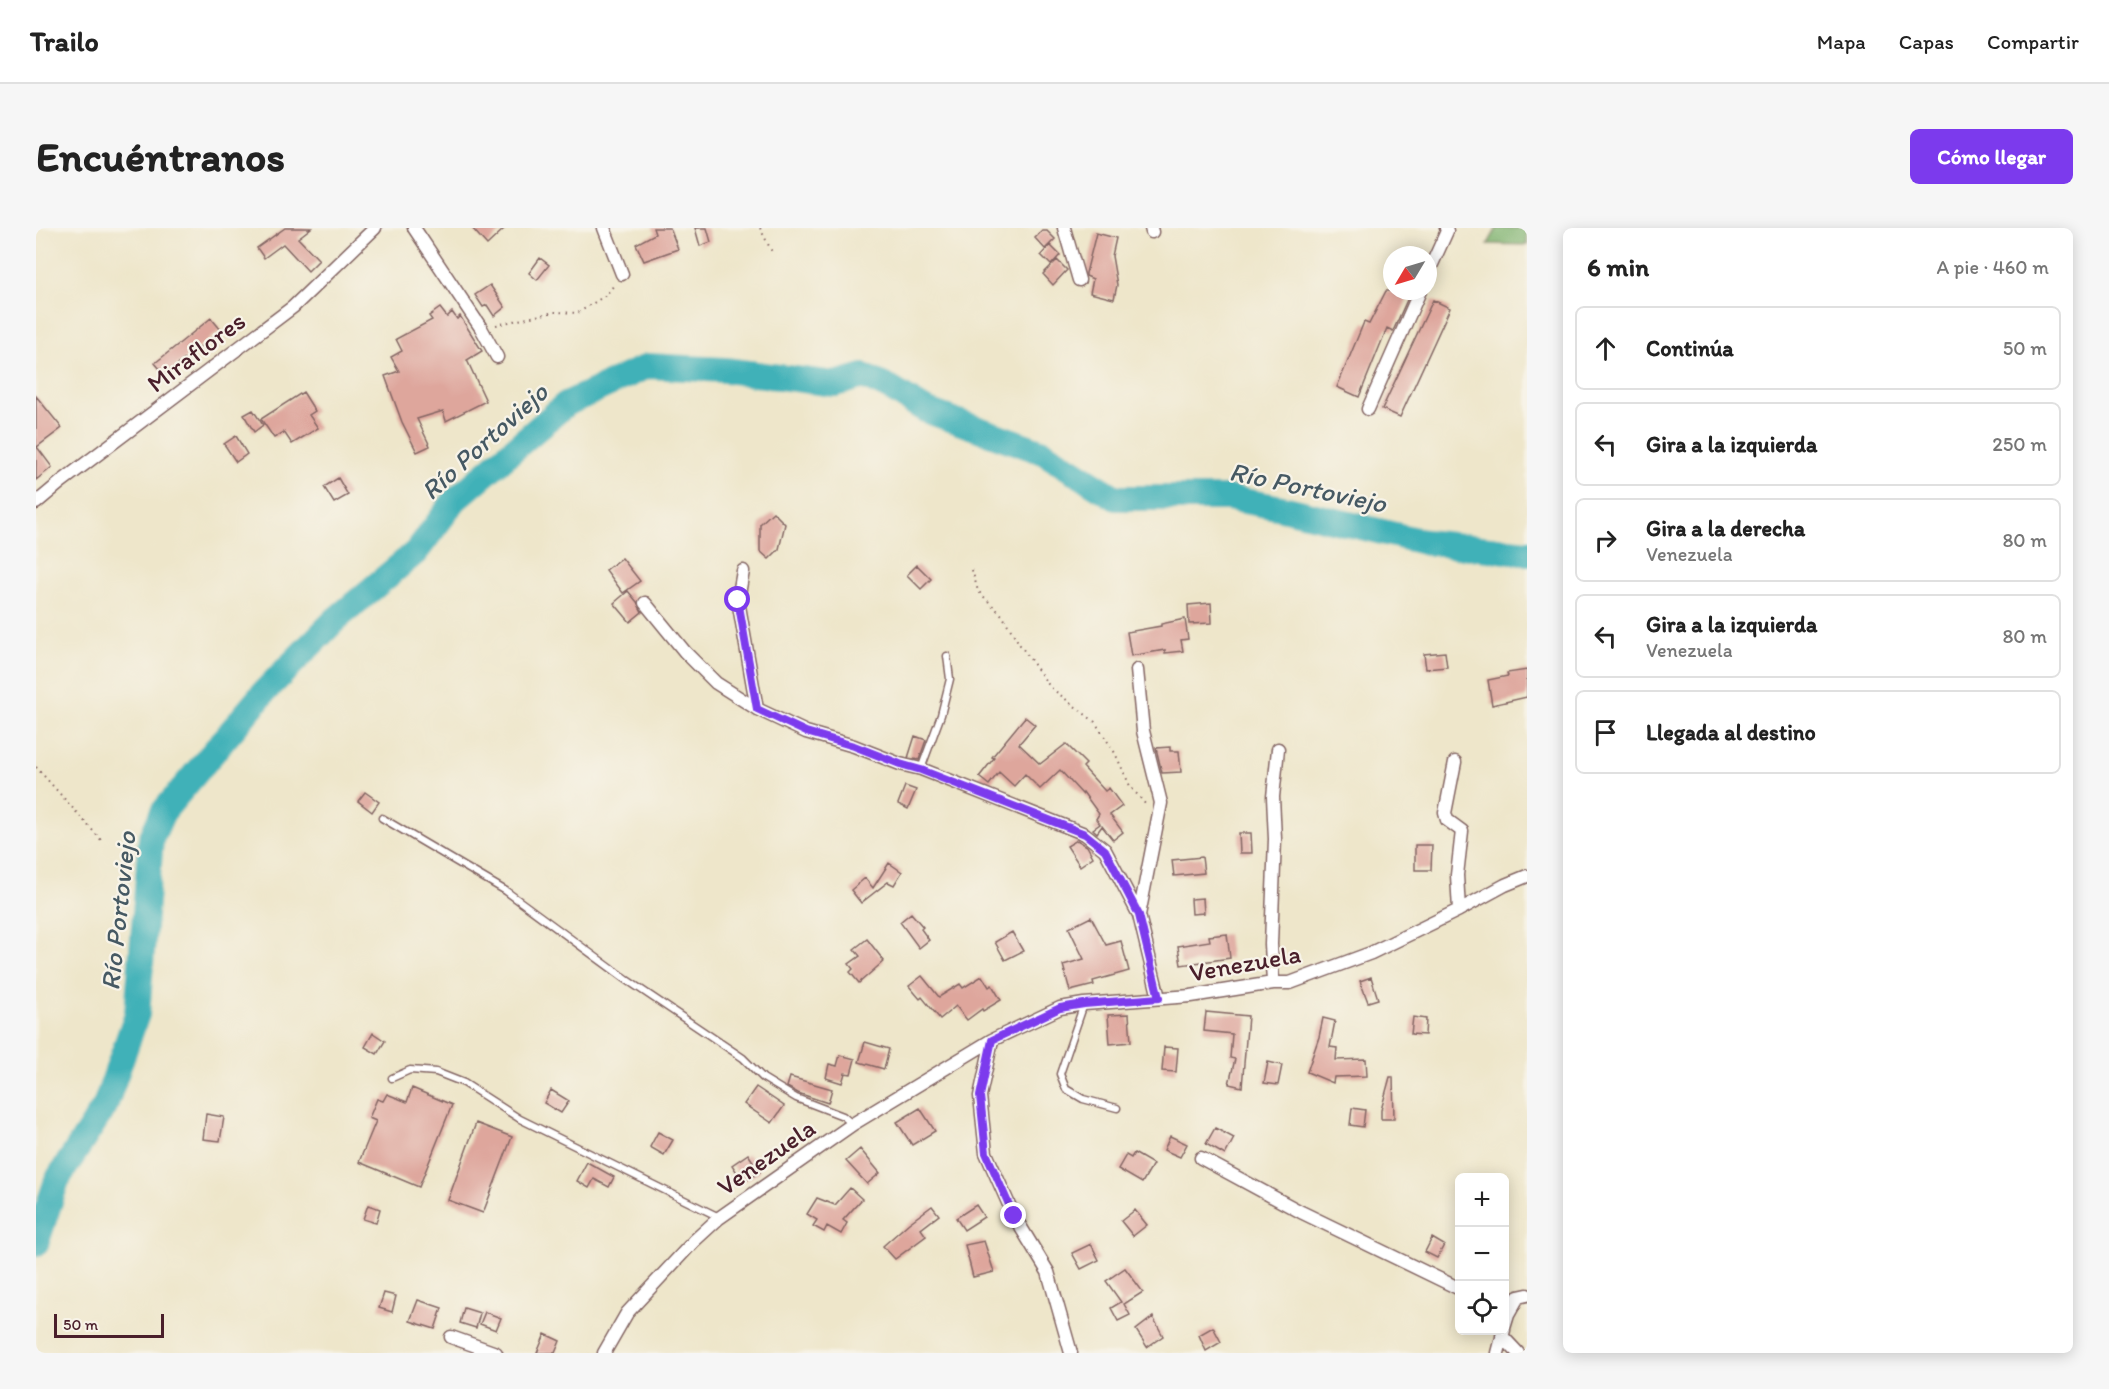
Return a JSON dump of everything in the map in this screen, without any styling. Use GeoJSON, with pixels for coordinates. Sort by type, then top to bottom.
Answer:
{"type":"FeatureCollection","features":[{"type":"Feature","properties":{"kind":"street","name":"Miraflores"},"geometry":{"type":"LineString","coordinates":[[36,503],[292,307],[375,228]]}},
{"type":"Feature","properties":{"kind":"street"},"geometry":{"type":"LineString","coordinates":[[414,228],[482,328],[496,357]]}},
{"type":"Feature","properties":{"kind":"street"},"geometry":{"type":"LineString","coordinates":[[604,228],[622,274]]}},
{"type":"Feature","properties":{"kind":"street"},"geometry":{"type":"LineString","coordinates":[[1064,228],[1079,280]]}},
{"type":"Feature","properties":{"kind":"street"},"geometry":{"type":"LineString","coordinates":[[1437,253],[1447,231],[1446,228]]}},
{"type":"Feature","properties":{"kind":"street"},"geometry":{"type":"LineString","coordinates":[[1368,409],[1416,300]]}},
{"type":"Feature","properties":{"kind":"street"},"geometry":{"type":"LineString","coordinates":[[743,571],[738,600],[757,709]]}},
{"type":"Feature","properties":{"kind":"street"},"geometry":{"type":"LineString","coordinates":[[645,603],[685,652],[716,683],[757,709],[806,732],[921,770],[1085,834],[1105,850],[1139,915],[1159,998]]}},
{"type":"Feature","properties":{"kind":"street"},"geometry":{"type":"LineString","coordinates":[[1137,669],[1143,731],[1161,803],[1139,915]]}},
{"type":"Feature","properties":{"kind":"street"},"geometry":{"type":"LineString","coordinates":[[1273,983],[1271,944],[1275,839],[1273,797],[1278,749]]}},
{"type":"Feature","properties":{"kind":"street"},"geometry":{"type":"LineString","coordinates":[[1455,762],[1445,813],[1447,820],[1462,831],[1457,875],[1459,910]]}},
{"type":"Feature","properties":{"kind":"street","name":"Venezuela"},"geometry":{"type":"LineString","coordinates":[[604,1353],[627,1313],[694,1241],[720,1218],[853,1124],[992,1040],[1060,1008],[1191,996],[1273,983],[1290,983],[1371,953],[1527,876]]}},
{"type":"Feature","properties":{"kind":"street"},"geometry":{"type":"LineString","coordinates":[[992,1040],[980,1096],[986,1153],[1014,1216],[1048,1272],[1071,1353]]}},
{"type":"Feature","properties":{"kind":"street"},"geometry":{"type":"LineString","coordinates":[[1201,1158],[1301,1212],[1455,1287]]}},
{"type":"Feature","properties":{"kind":"street"},"geometry":{"type":"LineString","coordinates":[[1509,1310],[1518,1297],[1527,1295]]}},
{"type":"Feature","properties":{"kind":"street"},"geometry":{"type":"LineString","coordinates":[[1498,1353],[1503,1335]]}},
{"type":"Feature","properties":{"kind":"street"},"geometry":{"type":"LineString","coordinates":[[1507,1335],[1518,1353]]}},
{"type":"Feature","properties":{"kind":"street"},"geometry":{"type":"LineString","coordinates":[[451,1337],[496,1353]]}},
{"type":"Feature","properties":{"kind":"lane"},"geometry":{"type":"LineString","coordinates":[[921,770],[941,715],[950,679],[947,656]]}},
{"type":"Feature","properties":{"kind":"lane"},"geometry":{"type":"LineString","coordinates":[[382,818],[506,891],[627,980],[743,1059],[763,1078],[796,1098],[843,1116],[853,1124]]}},
{"type":"Feature","properties":{"kind":"lane"},"geometry":{"type":"LineString","coordinates":[[1084,1004],[1060,1074],[1066,1089],[1083,1099],[1117,1108]]}},
{"type":"Feature","properties":{"kind":"lane"},"geometry":{"type":"LineString","coordinates":[[392,1078],[410,1070],[436,1072],[464,1083],[520,1119],[720,1218]]}},
{"type":"Feature","properties":{"kind":"path"},"geometry":{"type":"LineString","coordinates":[[760,228],[772,252]]}},
{"type":"Feature","properties":{"kind":"path"},"geometry":{"type":"LineString","coordinates":[[482,328],[554,312],[578,313],[606,295],[622,274]]}},
{"type":"Feature","properties":{"kind":"path"},"geometry":{"type":"LineString","coordinates":[[972,570],[978,591],[1002,615],[1050,687],[1095,722],[1115,753],[1130,786],[1147,806],[1161,803]]}},
{"type":"Feature","properties":{"kind":"path"},"geometry":{"type":"LineString","coordinates":[[36,768],[102,841]]}},
{"type":"Feature","properties":{"kind":"green space"},"geometry":{"type":"Polygon","coordinates":[[[1497,228],[1527,228],[1527,245],[1488,244],[1497,228]]]}},
{"type":"Feature","properties":{"kind":"building"},"geometry":{"type":"Polygon","coordinates":[[[285,228],[311,228],[298,238],[319,260],[308,271],[283,244],[264,258],[257,248],[285,228]]]}},
{"type":"Feature","properties":{"kind":"building"},"geometry":{"type":"Polygon","coordinates":[[[472,228],[505,228],[487,245],[472,228]]]}},
{"type":"Feature","properties":{"kind":"building"},"geometry":{"type":"Polygon","coordinates":[[[653,228],[670,228],[678,249],[644,261],[636,244],[655,234],[653,228]]]}},
{"type":"Feature","properties":{"kind":"building"},"geometry":{"type":"Polygon","coordinates":[[[695,228],[707,228],[711,242],[700,246],[695,228]]]}},
{"type":"Feature","properties":{"kind":"building"},"geometry":{"type":"Polygon","coordinates":[[[1042,231],[1047,231],[1055,239],[1045,249],[1035,238],[1042,231]]]}},
{"type":"Feature","properties":{"kind":"building"},"geometry":{"type":"Polygon","coordinates":[[[1096,233],[1116,238],[1112,256],[1117,285],[1114,299],[1090,293],[1093,279],[1086,276],[1086,273],[1096,233]]]}},
{"type":"Feature","properties":{"kind":"building"},"geometry":{"type":"Polygon","coordinates":[[[1050,245],[1060,255],[1051,265],[1041,255],[1050,245]]]}},
{"type":"Feature","properties":{"kind":"building"},"geometry":{"type":"Polygon","coordinates":[[[540,258],[549,265],[537,280],[529,273],[540,258]]]}},
{"type":"Feature","properties":{"kind":"building"},"geometry":{"type":"Polygon","coordinates":[[[1057,260],[1067,270],[1053,285],[1043,274],[1057,260]]]}},
{"type":"Feature","properties":{"kind":"building"},"geometry":{"type":"Polygon","coordinates":[[[490,285],[505,307],[494,316],[487,305],[483,307],[475,295],[490,285]]]}},
{"type":"Feature","properties":{"kind":"building"},"geometry":{"type":"Polygon","coordinates":[[[1383,297],[1383,300],[1407,300],[1393,331],[1387,328],[1359,397],[1337,387],[1364,322],[1369,324],[1383,297]]]}},
{"type":"Feature","properties":{"kind":"building"},"geometry":{"type":"Polygon","coordinates":[[[1433,300],[1450,308],[1400,417],[1382,409],[1433,300]]]}},
{"type":"Feature","properties":{"kind":"building"},"geometry":{"type":"Polygon","coordinates":[[[440,308],[447,317],[452,312],[457,319],[460,316],[482,351],[467,360],[486,401],[446,421],[443,411],[417,419],[430,446],[417,452],[402,422],[385,376],[399,371],[391,357],[402,351],[396,339],[432,320],[429,316],[440,308]]]}},
{"type":"Feature","properties":{"kind":"building"},"geometry":{"type":"Polygon","coordinates":[[[211,318],[221,330],[165,375],[155,363],[211,318]]]}},
{"type":"Feature","properties":{"kind":"building"},"geometry":{"type":"Polygon","coordinates":[[[303,392],[315,411],[309,415],[318,428],[292,444],[284,432],[274,438],[261,419],[303,392]]]}},
{"type":"Feature","properties":{"kind":"building"},"geometry":{"type":"Polygon","coordinates":[[[36,396],[62,428],[37,447],[52,467],[36,480],[36,396]]]}},
{"type":"Feature","properties":{"kind":"building"},"geometry":{"type":"Polygon","coordinates":[[[253,410],[263,425],[254,432],[244,415],[253,410]]]}},
{"type":"Feature","properties":{"kind":"building"},"geometry":{"type":"Polygon","coordinates":[[[236,436],[247,454],[236,462],[224,444],[236,436]]]}},
{"type":"Feature","properties":{"kind":"building"},"geometry":{"type":"Polygon","coordinates":[[[338,478],[348,495],[334,503],[324,487],[338,478]]]}},
{"type":"Feature","properties":{"kind":"building"},"geometry":{"type":"Polygon","coordinates":[[[773,512],[785,524],[779,549],[769,559],[760,551],[760,524],[773,512]]]}},
{"type":"Feature","properties":{"kind":"building"},"geometry":{"type":"Polygon","coordinates":[[[622,558],[640,581],[623,593],[606,570],[622,558]]]}},
{"type":"Feature","properties":{"kind":"building"},"geometry":{"type":"Polygon","coordinates":[[[917,565],[931,579],[921,589],[907,575],[917,565]]]}},
{"type":"Feature","properties":{"kind":"building"},"geometry":{"type":"Polygon","coordinates":[[[628,591],[642,612],[630,622],[614,603],[628,591]]]}},
{"type":"Feature","properties":{"kind":"building"},"geometry":{"type":"Polygon","coordinates":[[[1211,603],[1212,623],[1189,624],[1188,605],[1211,603]]]}},
{"type":"Feature","properties":{"kind":"building"},"geometry":{"type":"Polygon","coordinates":[[[1185,619],[1188,639],[1181,640],[1183,651],[1165,653],[1165,650],[1131,656],[1127,632],[1185,619]]]}},
{"type":"Feature","properties":{"kind":"building"},"geometry":{"type":"Polygon","coordinates":[[[1445,652],[1447,667],[1426,669],[1424,654],[1445,652]]]}},
{"type":"Feature","properties":{"kind":"building"},"geometry":{"type":"Polygon","coordinates":[[[1527,670],[1527,697],[1492,705],[1488,680],[1508,676],[1507,673],[1527,670]]]}},
{"type":"Feature","properties":{"kind":"building"},"geometry":{"type":"Polygon","coordinates":[[[1025,717],[1035,725],[1019,744],[1040,764],[1066,744],[1086,764],[1083,767],[1105,791],[1109,788],[1122,806],[1110,815],[1123,832],[1113,840],[1102,826],[1097,833],[1093,829],[1100,824],[1096,819],[1099,814],[1083,792],[1082,794],[1060,770],[1040,789],[1025,774],[1014,786],[999,772],[989,785],[979,777],[994,758],[992,757],[1025,717]]]}},
{"type":"Feature","properties":{"kind":"building"},"geometry":{"type":"Polygon","coordinates":[[[915,736],[926,740],[919,760],[908,758],[915,736]]]}},
{"type":"Feature","properties":{"kind":"building"},"geometry":{"type":"Polygon","coordinates":[[[1170,747],[1170,751],[1179,751],[1181,772],[1162,773],[1156,748],[1170,747]]]}},
{"type":"Feature","properties":{"kind":"building"},"geometry":{"type":"Polygon","coordinates":[[[905,786],[916,790],[908,809],[898,804],[905,786]]]}},
{"type":"Feature","properties":{"kind":"building"},"geometry":{"type":"Polygon","coordinates":[[[365,792],[379,802],[372,812],[358,801],[365,792]]]}},
{"type":"Feature","properties":{"kind":"building"},"geometry":{"type":"Polygon","coordinates":[[[1239,833],[1251,833],[1252,853],[1240,853],[1239,833]]]}},
{"type":"Feature","properties":{"kind":"building"},"geometry":{"type":"Polygon","coordinates":[[[1077,840],[1087,846],[1093,857],[1080,866],[1067,846],[1077,840]]]}},
{"type":"Feature","properties":{"kind":"building"},"geometry":{"type":"Polygon","coordinates":[[[1415,845],[1432,845],[1431,870],[1415,870],[1415,845]]]}},
{"type":"Feature","properties":{"kind":"building"},"geometry":{"type":"Polygon","coordinates":[[[1202,857],[1204,873],[1174,876],[1172,860],[1202,857]]]}},
{"type":"Feature","properties":{"kind":"building"},"geometry":{"type":"Polygon","coordinates":[[[889,863],[902,872],[894,885],[888,882],[861,903],[851,890],[865,878],[873,888],[889,863]]]}},
{"type":"Feature","properties":{"kind":"building"},"geometry":{"type":"Polygon","coordinates":[[[1203,898],[1204,913],[1192,914],[1191,899],[1203,898]]]}},
{"type":"Feature","properties":{"kind":"building"},"geometry":{"type":"Polygon","coordinates":[[[911,913],[923,927],[921,929],[929,940],[919,948],[900,922],[911,913]]]}},
{"type":"Feature","properties":{"kind":"building"},"geometry":{"type":"Polygon","coordinates":[[[1091,917],[1106,945],[1121,941],[1129,971],[1093,981],[1094,985],[1070,991],[1063,965],[1084,959],[1069,928],[1091,917]]]}},
{"type":"Feature","properties":{"kind":"building"},"geometry":{"type":"Polygon","coordinates":[[[1012,932],[1023,951],[1005,960],[995,942],[1012,932]]]}},
{"type":"Feature","properties":{"kind":"building"},"geometry":{"type":"Polygon","coordinates":[[[1227,934],[1230,958],[1181,965],[1178,946],[1210,941],[1209,936],[1227,934]]]}},
{"type":"Feature","properties":{"kind":"building"},"geometry":{"type":"Polygon","coordinates":[[[867,939],[884,961],[859,983],[850,972],[853,969],[849,964],[860,956],[854,949],[867,939]]]}},
{"type":"Feature","properties":{"kind":"building"},"geometry":{"type":"Polygon","coordinates":[[[922,976],[939,997],[960,984],[963,988],[982,976],[989,987],[992,985],[1001,1000],[983,1011],[982,1009],[967,1020],[956,1006],[940,1019],[922,997],[920,999],[909,986],[922,976]]]}},
{"type":"Feature","properties":{"kind":"building"},"geometry":{"type":"Polygon","coordinates":[[[1371,977],[1378,999],[1368,1002],[1360,981],[1371,977]]]}},
{"type":"Feature","properties":{"kind":"building"},"geometry":{"type":"Polygon","coordinates":[[[1206,1012],[1248,1016],[1242,1087],[1229,1084],[1235,1059],[1230,1058],[1232,1034],[1204,1031],[1206,1012]]]}},
{"type":"Feature","properties":{"kind":"building"},"geometry":{"type":"Polygon","coordinates":[[[1129,1014],[1131,1042],[1110,1044],[1108,1015],[1129,1014]]]}},
{"type":"Feature","properties":{"kind":"building"},"geometry":{"type":"Polygon","coordinates":[[[1413,1017],[1426,1019],[1425,1035],[1411,1034],[1413,1017]]]}},
{"type":"Feature","properties":{"kind":"building"},"geometry":{"type":"Polygon","coordinates":[[[1323,1018],[1335,1021],[1330,1047],[1337,1048],[1336,1060],[1366,1059],[1367,1076],[1334,1077],[1333,1083],[1307,1072],[1323,1018]]]}},
{"type":"Feature","properties":{"kind":"building"},"geometry":{"type":"Polygon","coordinates":[[[373,1033],[385,1041],[377,1054],[365,1047],[373,1033]]]}},
{"type":"Feature","properties":{"kind":"building"},"geometry":{"type":"Polygon","coordinates":[[[865,1042],[889,1049],[884,1069],[859,1062],[865,1042]]]}},
{"type":"Feature","properties":{"kind":"building"},"geometry":{"type":"Polygon","coordinates":[[[1164,1047],[1178,1048],[1176,1072],[1162,1071],[1164,1047]]]}},
{"type":"Feature","properties":{"kind":"building"},"geometry":{"type":"Polygon","coordinates":[[[840,1055],[855,1059],[851,1074],[845,1073],[842,1083],[826,1078],[829,1064],[837,1066],[840,1055]]]}},
{"type":"Feature","properties":{"kind":"building"},"geometry":{"type":"Polygon","coordinates":[[[1268,1062],[1282,1065],[1278,1085],[1264,1083],[1268,1062]]]}},
{"type":"Feature","properties":{"kind":"building"},"geometry":{"type":"Polygon","coordinates":[[[790,1077],[832,1089],[828,1103],[787,1087],[790,1077]]]}},
{"type":"Feature","properties":{"kind":"building"},"geometry":{"type":"Polygon","coordinates":[[[1390,1077],[1393,1077],[1394,1119],[1381,1119],[1381,1110],[1390,1077]]]}},
{"type":"Feature","properties":{"kind":"building"},"geometry":{"type":"Polygon","coordinates":[[[756,1087],[784,1106],[772,1123],[744,1104],[756,1087]]]}},
{"type":"Feature","properties":{"kind":"building"},"geometry":{"type":"Polygon","coordinates":[[[412,1088],[452,1105],[419,1187],[359,1162],[376,1121],[369,1118],[377,1099],[383,1101],[387,1094],[407,1102],[412,1088]]]}},
{"type":"Feature","properties":{"kind":"building"},"geometry":{"type":"Polygon","coordinates":[[[551,1090],[569,1101],[561,1113],[544,1103],[551,1090]]]}},
{"type":"Feature","properties":{"kind":"building"},"geometry":{"type":"Polygon","coordinates":[[[920,1108],[935,1131],[912,1145],[897,1122],[920,1108]]]}},
{"type":"Feature","properties":{"kind":"building"},"geometry":{"type":"Polygon","coordinates":[[[1352,1108],[1365,1110],[1363,1127],[1350,1125],[1352,1108]]]}},
{"type":"Feature","properties":{"kind":"building"},"geometry":{"type":"Polygon","coordinates":[[[206,1114],[224,1117],[220,1141],[203,1139],[206,1114]]]}},
{"type":"Feature","properties":{"kind":"building"},"geometry":{"type":"Polygon","coordinates":[[[476,1123],[512,1137],[483,1213],[448,1200],[476,1123]]]}},
{"type":"Feature","properties":{"kind":"building"},"geometry":{"type":"Polygon","coordinates":[[[1215,1128],[1234,1138],[1225,1155],[1206,1144],[1215,1128]]]}},
{"type":"Feature","properties":{"kind":"building"},"geometry":{"type":"Polygon","coordinates":[[[658,1132],[673,1140],[664,1155],[650,1147],[658,1132]]]}},
{"type":"Feature","properties":{"kind":"building"},"geometry":{"type":"Polygon","coordinates":[[[1170,1136],[1187,1144],[1180,1157],[1164,1150],[1170,1136]]]}},
{"type":"Feature","properties":{"kind":"building"},"geometry":{"type":"Polygon","coordinates":[[[860,1149],[880,1173],[867,1184],[846,1161],[860,1149]]]}},
{"type":"Feature","properties":{"kind":"building"},"geometry":{"type":"Polygon","coordinates":[[[1134,1153],[1153,1164],[1142,1183],[1118,1169],[1126,1155],[1131,1158],[1134,1153]]]}},
{"type":"Feature","properties":{"kind":"building"},"geometry":{"type":"Polygon","coordinates":[[[748,1154],[760,1172],[745,1181],[732,1165],[748,1154]]]}},
{"type":"Feature","properties":{"kind":"building"},"geometry":{"type":"Polygon","coordinates":[[[587,1162],[614,1177],[609,1187],[594,1179],[589,1188],[577,1181],[587,1162]]]}},
{"type":"Feature","properties":{"kind":"building"},"geometry":{"type":"Polygon","coordinates":[[[850,1188],[862,1199],[843,1220],[847,1223],[841,1234],[827,1226],[824,1232],[813,1226],[817,1220],[807,1214],[817,1198],[835,1205],[850,1188]]]}},
{"type":"Feature","properties":{"kind":"building"},"geometry":{"type":"Polygon","coordinates":[[[368,1205],[380,1209],[376,1223],[363,1219],[368,1205]]]}},
{"type":"Feature","properties":{"kind":"building"},"geometry":{"type":"Polygon","coordinates":[[[976,1205],[984,1217],[964,1230],[956,1218],[976,1205]]]}},
{"type":"Feature","properties":{"kind":"building"},"geometry":{"type":"Polygon","coordinates":[[[932,1206],[939,1215],[921,1229],[926,1236],[895,1259],[883,1246],[932,1206]]]}},
{"type":"Feature","properties":{"kind":"building"},"geometry":{"type":"Polygon","coordinates":[[[1135,1210],[1147,1225],[1133,1236],[1121,1221],[1135,1210]]]}},
{"type":"Feature","properties":{"kind":"building"},"geometry":{"type":"Polygon","coordinates":[[[1432,1238],[1444,1245],[1437,1258],[1425,1252],[1432,1238]]]}},
{"type":"Feature","properties":{"kind":"building"},"geometry":{"type":"Polygon","coordinates":[[[984,1241],[994,1272],[973,1277],[965,1245],[984,1241]]]}},
{"type":"Feature","properties":{"kind":"building"},"geometry":{"type":"Polygon","coordinates":[[[1091,1244],[1099,1260],[1081,1269],[1072,1253],[1091,1244]]]}},
{"type":"Feature","properties":{"kind":"building"},"geometry":{"type":"Polygon","coordinates":[[[1125,1268],[1143,1292],[1124,1304],[1130,1315],[1118,1321],[1111,1308],[1121,1302],[1106,1281],[1125,1268]]]}},
{"type":"Feature","properties":{"kind":"building"},"geometry":{"type":"Polygon","coordinates":[[[384,1293],[396,1296],[392,1312],[379,1308],[384,1293]]]}},
{"type":"Feature","properties":{"kind":"building"},"geometry":{"type":"Polygon","coordinates":[[[418,1300],[442,1308],[435,1329],[410,1321],[418,1300]]]}},
{"type":"Feature","properties":{"kind":"building"},"geometry":{"type":"Polygon","coordinates":[[[464,1308],[480,1313],[476,1328],[460,1323],[464,1308]]]}},
{"type":"Feature","properties":{"kind":"building"},"geometry":{"type":"Polygon","coordinates":[[[485,1312],[501,1318],[496,1330],[480,1324],[485,1312]]]}},
{"type":"Feature","properties":{"kind":"building"},"geometry":{"type":"Polygon","coordinates":[[[1153,1317],[1163,1336],[1147,1347],[1136,1330],[1153,1317]]]}},
{"type":"Feature","properties":{"kind":"building"},"geometry":{"type":"Polygon","coordinates":[[[1213,1327],[1221,1342],[1206,1351],[1199,1335],[1213,1327]]]}},
{"type":"Feature","properties":{"kind":"building"},"geometry":{"type":"Polygon","coordinates":[[[545,1334],[560,1341],[555,1353],[537,1353],[545,1334]]]}},
{"type":"Feature","properties":{"kind":"waterway","name":"Río Portoviejo"},"geometry":{"type":"LineString","coordinates":[[36,1244],[57,1180],[105,1106],[137,1014],[151,839],[163,812],[265,691],[335,620],[416,552],[455,500],[566,404],[648,366],[725,370],[835,384],[863,376],[891,389],[925,410],[1043,452],[1116,498],[1228,498],[1282,508],[1424,542],[1527,553]]}},
{"type":"Feature","properties":{"kind":"route"},"geometry":{"type":"LineString","coordinates":[[738,600],[757,709],[806,732],[921,770],[1085,834],[1105,850],[1139,915],[1159,998],[1060,1008],[992,1040],[980,1096],[986,1153],[1014,1216]]}}]}
